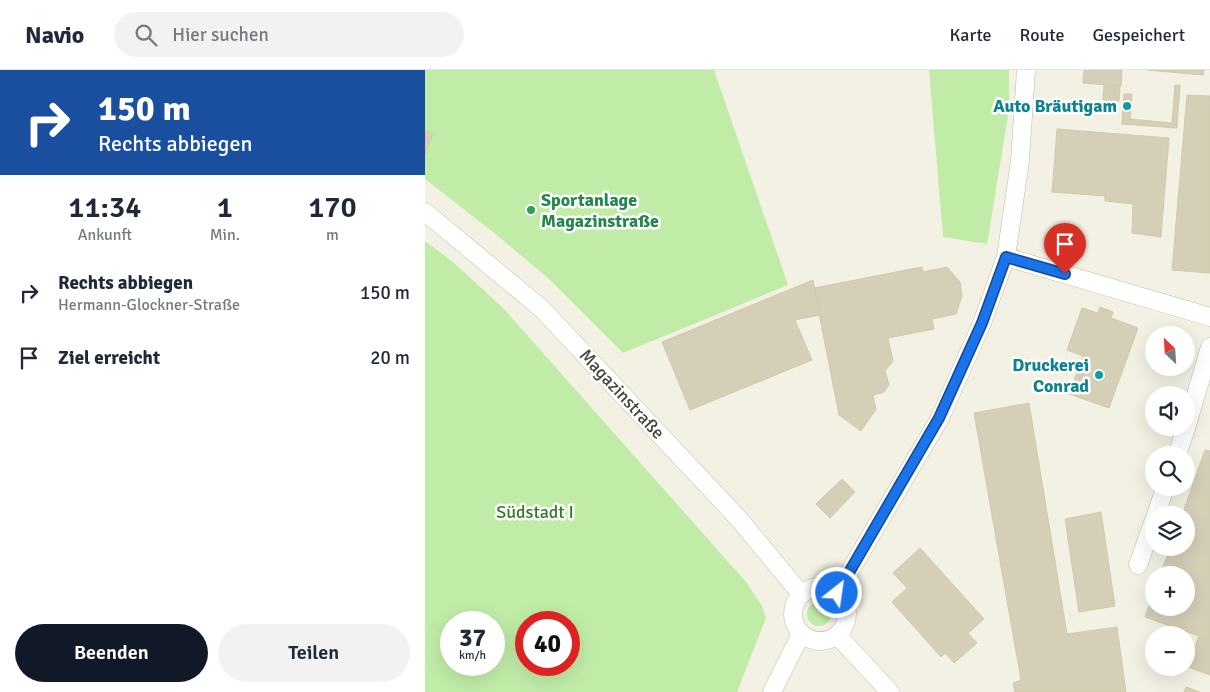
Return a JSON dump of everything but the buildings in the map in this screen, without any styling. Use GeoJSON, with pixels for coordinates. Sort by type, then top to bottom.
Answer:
{"type":"FeatureCollection","features":[{"type":"Feature","properties":{"kind":"street"},"geometry":{"type":"LineString","coordinates":[[837,593],[939,418],[982,323],[1006,257],[1020,161],[1026,70]]}},
{"type":"Feature","properties":{"kind":"street","name":"Magazinstraße"},"geometry":{"type":"LineString","coordinates":[[425,212],[542,309],[738,518],[801,594]]}},
{"type":"Feature","properties":{"kind":"street"},"geometry":{"type":"LineString","coordinates":[[1006,257],[1210,317]]}},
{"type":"Feature","properties":{"kind":"street"},"geometry":{"type":"LineString","coordinates":[[1180,446],[1210,347]]}},
{"type":"Feature","properties":{"kind":"street"},"geometry":{"type":"LineString","coordinates":[[1138,565],[1145,545]]}},
{"type":"Feature","properties":{"kind":"street"},"geometry":{"type":"LineString","coordinates":[[823,587],[837,593],[847,609],[847,619],[837,635],[829,640],[820,642],[811,640],[801,634],[793,620],[793,610],[795,601],[801,594],[808,589],[823,587]]}},
{"type":"Feature","properties":{"kind":"street"},"geometry":{"type":"LineString","coordinates":[[772,692],[801,634]]}},
{"type":"Feature","properties":{"kind":"street"},"geometry":{"type":"LineString","coordinates":[[837,635],[890,692]]}},
{"type":"Feature","properties":{"kind":"green space"},"geometry":{"type":"Polygon","coordinates":[[[425,70],[714,70],[788,285],[623,353],[548,278],[425,179],[425,70]]]}},
{"type":"Feature","properties":{"kind":"green space"},"geometry":{"type":"Polygon","coordinates":[[[929,70],[1009,70],[1009,110],[987,244],[943,237],[929,70]]]}},
{"type":"Feature","properties":{"kind":"green space","name":"Südstadt I"},"geometry":{"type":"Polygon","coordinates":[[[425,241],[453,262],[505,310],[746,582],[762,606],[766,618],[737,692],[425,692],[425,241]]]}},
{"type":"Feature","properties":{"kind":"green space"},"geometry":{"type":"Polygon","coordinates":[[[819,602],[828,605],[831,614],[828,623],[819,626],[810,623],[807,614],[810,605],[819,602]]]}},
{"type":"Feature","properties":{"kind":"place","name":"Auto Bräutigam"},"geometry":{"type":"Point","coordinates":[1127,106]}},
{"type":"Feature","properties":{"kind":"place","name":"Sportanlage Magazinstraße"},"geometry":{"type":"Point","coordinates":[531,210]}},
{"type":"Feature","properties":{"kind":"place","name":"Druckerei Conrad"},"geometry":{"type":"Point","coordinates":[1099,375]}},
{"type":"Feature","properties":{"kind":"route"},"geometry":{"type":"LineString","coordinates":[[837,593],[939,418],[982,323],[1006,257],[1065,274]]}}]}
